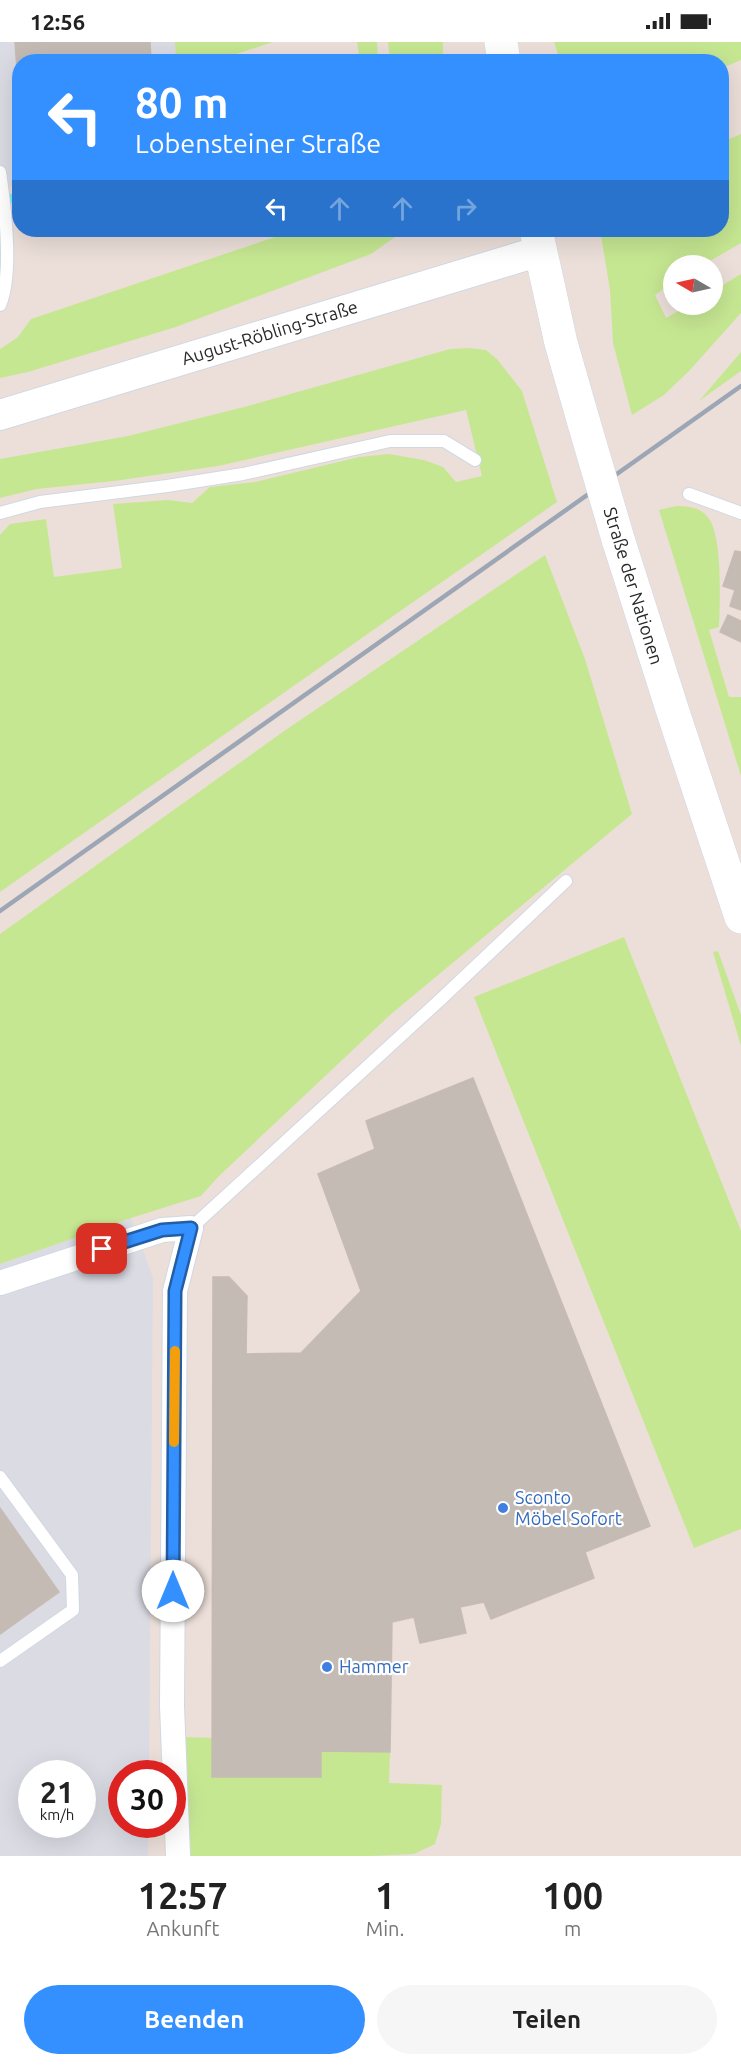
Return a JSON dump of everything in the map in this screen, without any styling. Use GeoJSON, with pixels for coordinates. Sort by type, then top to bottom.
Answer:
{"type":"FeatureCollection","features":[{"type":"Feature","properties":{"kind":"main road","name":"Straße der Nationen"},"geometry":{"type":"LineString","coordinates":[[538,240],[561,343],[618,539],[741,917]]}},
{"type":"Feature","properties":{"kind":"street","name":"August-Röbling-Straße"},"geometry":{"type":"LineString","coordinates":[[0,415],[538,240]]}},
{"type":"Feature","properties":{"kind":"street"},"geometry":{"type":"LineString","coordinates":[[0,1283],[162,1230],[191,1228],[175,1291],[172,1706],[178,1856]]}},
{"type":"Feature","properties":{"kind":"lane"},"geometry":{"type":"LineString","coordinates":[[0,172],[7,246],[4,296],[0,305]]}},
{"type":"Feature","properties":{"kind":"lane"},"geometry":{"type":"LineString","coordinates":[[0,513],[40,502],[243,474],[390,441],[444,441],[475,459]]}},
{"type":"Feature","properties":{"kind":"lane"},"geometry":{"type":"LineString","coordinates":[[688,494],[741,513]]}},
{"type":"Feature","properties":{"kind":"lane"},"geometry":{"type":"LineString","coordinates":[[191,1228],[566,881]]}},
{"type":"Feature","properties":{"kind":"lane"},"geometry":{"type":"LineString","coordinates":[[0,1477],[72,1575],[73,1610],[0,1661]]}},
{"type":"Feature","properties":{"kind":"shaded area"},"geometry":{"type":"Polygon","coordinates":[[[0,42],[175,42],[176,54],[12,54],[12,186],[0,187],[0,42]]]}},
{"type":"Feature","properties":{"kind":"shaded area"},"geometry":{"type":"Polygon","coordinates":[[[131,1218],[153,1278],[149,1760],[108,1760],[108,1838],[148,1838],[148,1856],[0,1856],[0,1264],[131,1218]]]}},
{"type":"Feature","properties":{"kind":"green space"},"geometry":{"type":"Polygon","coordinates":[[[175,42],[273,42],[236,54],[176,54],[175,42]]]}},
{"type":"Feature","properties":{"kind":"green space"},"geometry":{"type":"Polygon","coordinates":[[[357,42],[377,42],[378,54],[359,54],[357,42]]]}},
{"type":"Feature","properties":{"kind":"green space"},"geometry":{"type":"Polygon","coordinates":[[[388,42],[443,42],[443,54],[389,54],[388,42]]]}},
{"type":"Feature","properties":{"kind":"green space"},"geometry":{"type":"Polygon","coordinates":[[[554,42],[741,42],[741,60],[729,65],[729,54],[558,54],[554,42]]]}},
{"type":"Feature","properties":{"kind":"green space"},"geometry":{"type":"Polygon","coordinates":[[[741,134],[741,243],[720,255],[663,255],[663,290],[655,295],[666,318],[671,315],[723,315],[723,285],[741,274],[741,313],[664,395],[632,415],[613,343],[610,290],[601,237],[729,237],[729,139],[741,134]]]}},
{"type":"Feature","properties":{"kind":"green space"},"geometry":{"type":"Polygon","coordinates":[[[275,237],[395,237],[371,254],[176,327],[28,372],[0,378],[0,349],[18,337],[31,319],[275,237]]]}},
{"type":"Feature","properties":{"kind":"green space"},"geometry":{"type":"Polygon","coordinates":[[[450,349],[486,350],[497,359],[522,391],[557,502],[0,892],[0,535],[10,524],[46,519],[54,577],[122,568],[113,504],[168,500],[192,503],[210,487],[255,482],[359,457],[389,454],[424,460],[443,467],[456,482],[482,476],[466,410],[218,466],[37,489],[0,498],[0,459],[128,436],[248,406],[450,349]]]}},
{"type":"Feature","properties":{"kind":"green space"},"geometry":{"type":"Polygon","coordinates":[[[741,352],[741,371],[699,401],[741,352]]]}},
{"type":"Feature","properties":{"kind":"green space"},"geometry":{"type":"Polygon","coordinates":[[[676,506],[693,508],[704,513],[716,537],[719,568],[719,627],[709,630],[729,697],[741,697],[741,776],[659,510],[676,506]]]}},
{"type":"Feature","properties":{"kind":"green space"},"geometry":{"type":"Polygon","coordinates":[[[545,555],[585,659],[632,814],[390,1015],[218,1177],[201,1196],[0,1264],[0,934],[287,729],[545,555]]]}},
{"type":"Feature","properties":{"kind":"green space"},"geometry":{"type":"Polygon","coordinates":[[[624,937],[741,1231],[741,1529],[694,1548],[474,997],[624,937]]]}},
{"type":"Feature","properties":{"kind":"green space"},"geometry":{"type":"Polygon","coordinates":[[[718,951],[741,1015],[741,1046],[713,952],[718,951]]]}},
{"type":"Feature","properties":{"kind":"green space"},"geometry":{"type":"Polygon","coordinates":[[[183,1737],[213,1738],[212,1777],[321,1776],[321,1751],[390,1752],[389,1783],[442,1785],[441,1824],[435,1844],[414,1854],[188,1856],[186,1760],[184,1760],[183,1737]]]}},
{"type":"Feature","properties":{"kind":"building"},"geometry":{"type":"Polygon","coordinates":[[[15,42],[150,42],[151,54],[16,54],[15,42]]]}},
{"type":"Feature","properties":{"kind":"building"},"geometry":{"type":"Polygon","coordinates":[[[735,551],[741,552],[741,610],[730,606],[735,590],[723,586],[735,551]]]}},
{"type":"Feature","properties":{"kind":"building"},"geometry":{"type":"Polygon","coordinates":[[[728,615],[741,621],[741,642],[720,632],[728,615]]]}},
{"type":"Feature","properties":{"kind":"building"},"geometry":{"type":"Polygon","coordinates":[[[473,1078],[650,1526],[585,1552],[594,1578],[491,1619],[484,1602],[460,1607],[466,1633],[420,1643],[414,1617],[392,1622],[390,1752],[321,1751],[321,1777],[212,1777],[213,1277],[229,1277],[247,1296],[246,1354],[301,1353],[361,1291],[318,1174],[375,1149],[366,1121],[473,1078]]]}},
{"type":"Feature","properties":{"kind":"building"},"geometry":{"type":"Polygon","coordinates":[[[0,1508],[59,1592],[0,1634],[0,1508]]]}},
{"type":"Feature","properties":{"kind":"waterway"},"geometry":{"type":"LineString","coordinates":[[0,199],[12,198]]}},
{"type":"Feature","properties":{"kind":"railway"},"geometry":{"type":"LineString","coordinates":[[0,911],[741,386]]}},
{"type":"Feature","properties":{"kind":"slow traffic"},"geometry":{"type":"LineString","coordinates":[[174,1442],[175,1351]]}},
{"type":"Feature","properties":{"kind":"place","name":"Sconto Möbel Sofort"},"geometry":{"type":"Point","coordinates":[503,1508]}},
{"type":"Feature","properties":{"kind":"place","name":"Hammer"},"geometry":{"type":"Point","coordinates":[327,1667]}},
{"type":"Feature","properties":{"kind":"route"},"geometry":{"type":"LineString","coordinates":[[102,1249],[162,1230],[191,1228],[175,1291],[173,1591]]}}]}
